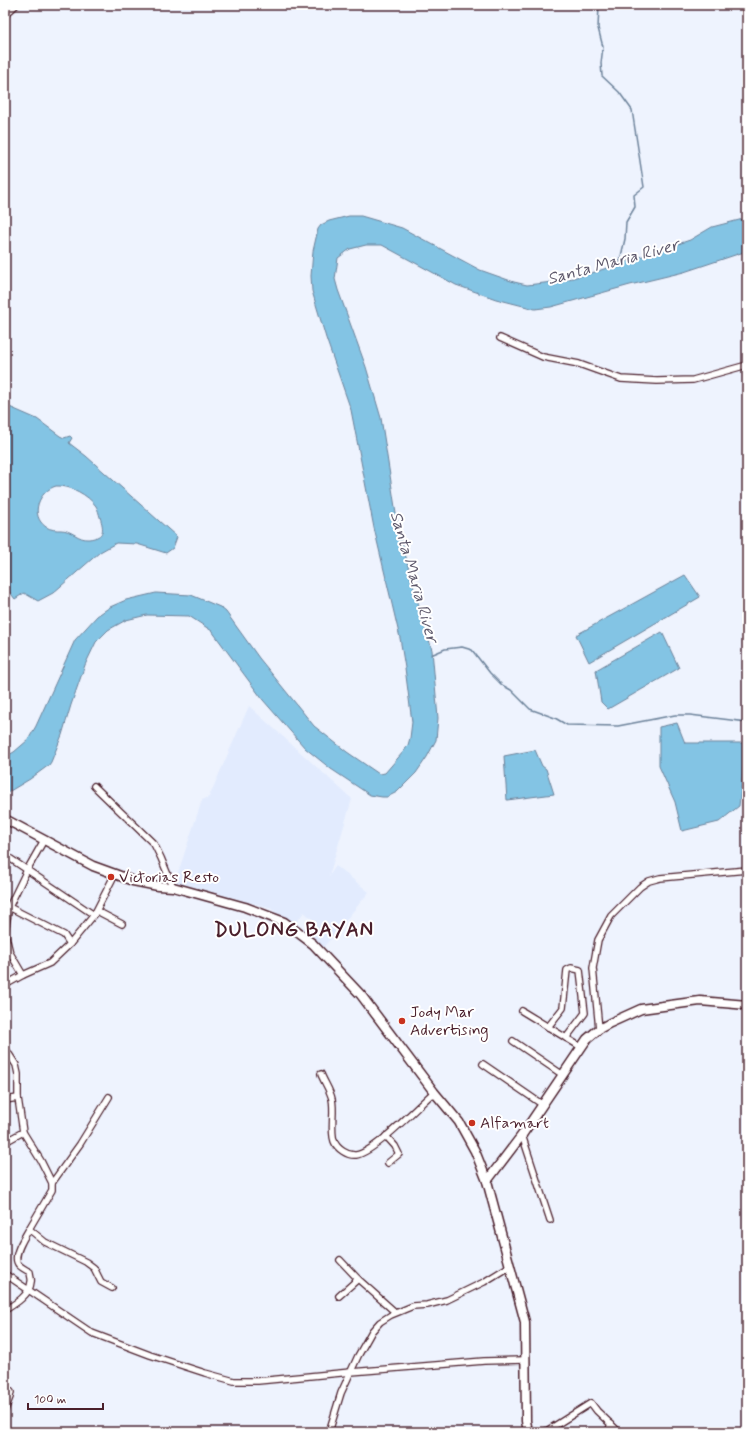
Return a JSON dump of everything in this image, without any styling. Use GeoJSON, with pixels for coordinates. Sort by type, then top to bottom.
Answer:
{"type":"FeatureCollection","features":[{"type":"Feature","properties":{"kind":"main road"},"geometry":{"type":"LineString","coordinates":[[5,820],[93,866],[133,881],[173,888],[245,907],[284,922],[313,944],[361,995],[434,1092],[459,1122],[475,1151],[487,1181],[525,1322],[526,1421],[528,1432]]}},
{"type":"Feature","properties":{"kind":"main road"},"geometry":{"type":"LineString","coordinates":[[487,1181],[522,1135],[581,1047],[587,1039],[599,1029],[641,1009],[700,1001],[747,1005]]}},
{"type":"Feature","properties":{"kind":"street"},"geometry":{"type":"LineString","coordinates":[[5,15],[16,5]]}},
{"type":"Feature","properties":{"kind":"street"},"geometry":{"type":"LineString","coordinates":[[500,338],[543,357],[579,364],[620,379],[657,381],[693,380],[747,365]]}},
{"type":"Feature","properties":{"kind":"street"},"geometry":{"type":"LineString","coordinates":[[94,786],[154,844],[173,888]]}},
{"type":"Feature","properties":{"kind":"street"},"geometry":{"type":"LineString","coordinates":[[23,975],[10,953],[5,933],[9,907],[44,840]]}},
{"type":"Feature","properties":{"kind":"street"},"geometry":{"type":"LineString","coordinates":[[5,855],[96,913],[122,924]]}},
{"type":"Feature","properties":{"kind":"street"},"geometry":{"type":"LineString","coordinates":[[599,1029],[593,968],[598,940],[611,916],[640,887],[649,881],[660,878],[747,870]]}},
{"type":"Feature","properties":{"kind":"street"},"geometry":{"type":"LineString","coordinates":[[5,985],[50,963],[70,944],[96,913],[115,874]]}},
{"type":"Feature","properties":{"kind":"street"},"geometry":{"type":"LineString","coordinates":[[9,907],[64,935],[70,944]]}},
{"type":"Feature","properties":{"kind":"street"},"geometry":{"type":"LineString","coordinates":[[548,1027],[562,1008],[567,970],[571,968],[580,970],[585,1013],[566,1038]]}},
{"type":"Feature","properties":{"kind":"street"},"geometry":{"type":"LineString","coordinates":[[522,1011],[581,1047]]}},
{"type":"Feature","properties":{"kind":"street"},"geometry":{"type":"LineString","coordinates":[[513,1041],[563,1075]]}},
{"type":"Feature","properties":{"kind":"street"},"geometry":{"type":"LineString","coordinates":[[5,1048],[16,1065],[18,1074],[18,1098],[23,1132],[41,1161],[52,1183],[52,1190],[17,1252],[16,1258],[18,1264],[30,1272],[32,1281],[28,1291],[15,1304],[5,1310]]}},
{"type":"Feature","properties":{"kind":"street"},"geometry":{"type":"LineString","coordinates":[[483,1064],[543,1105]]}},
{"type":"Feature","properties":{"kind":"street"},"geometry":{"type":"LineString","coordinates":[[321,1074],[332,1099],[334,1119],[333,1137],[335,1144],[345,1153],[356,1155],[374,1147],[434,1092]]}},
{"type":"Feature","properties":{"kind":"street"},"geometry":{"type":"LineString","coordinates":[[52,1183],[80,1144],[110,1097]]}},
{"type":"Feature","properties":{"kind":"street"},"geometry":{"type":"LineString","coordinates":[[5,1100],[18,1098]]}},
{"type":"Feature","properties":{"kind":"street"},"geometry":{"type":"LineString","coordinates":[[5,1142],[23,1132]]}},
{"type":"Feature","properties":{"kind":"street"},"geometry":{"type":"LineString","coordinates":[[522,1135],[550,1220]]}},
{"type":"Feature","properties":{"kind":"street"},"geometry":{"type":"LineString","coordinates":[[386,1136],[399,1154],[388,1163]]}},
{"type":"Feature","properties":{"kind":"street"},"geometry":{"type":"LineString","coordinates":[[30,1229],[45,1242],[86,1262],[94,1268],[101,1282],[112,1288]]}},
{"type":"Feature","properties":{"kind":"street"},"geometry":{"type":"LineString","coordinates":[[340,1260],[358,1279],[395,1312]]}},
{"type":"Feature","properties":{"kind":"street"},"geometry":{"type":"LineString","coordinates":[[329,1432],[341,1393],[358,1356],[372,1331],[380,1322],[395,1312],[413,1306],[427,1305],[447,1300],[484,1282],[510,1266]]}},
{"type":"Feature","properties":{"kind":"street"},"geometry":{"type":"LineString","coordinates":[[5,1274],[92,1334],[205,1374],[234,1381],[258,1381],[484,1361],[525,1360]]}},
{"type":"Feature","properties":{"kind":"street"},"geometry":{"type":"LineString","coordinates":[[340,1296],[358,1279]]}},
{"type":"Feature","properties":{"kind":"street"},"geometry":{"type":"LineString","coordinates":[[5,1386],[11,1392],[5,1410]]}},
{"type":"Feature","properties":{"kind":"street"},"geometry":{"type":"LineString","coordinates":[[545,1432],[591,1403],[619,1432]]}},
{"type":"Feature","properties":{"kind":"street"},"geometry":{"type":"LineString","coordinates":[[608,1432],[611,1424]]}},
{"type":"Feature","properties":{"kind":"shaded area"},"geometry":{"type":"Polygon","coordinates":[[[249,706],[352,799],[329,876],[336,866],[369,892],[322,949],[301,932],[312,919],[304,912],[294,926],[270,908],[175,882],[202,800],[209,797],[249,706]]]}},
{"type":"Feature","properties":{"kind":"water"},"geometry":{"type":"Polygon","coordinates":[[[349,216],[361,216],[402,228],[480,270],[527,285],[561,281],[595,272],[690,240],[712,227],[747,218],[747,251],[684,272],[551,307],[535,309],[496,299],[456,285],[382,245],[366,245],[350,249],[338,258],[335,279],[366,367],[381,418],[397,520],[412,582],[432,650],[438,718],[436,740],[427,757],[416,773],[397,792],[387,797],[370,795],[331,769],[305,748],[263,700],[212,631],[189,616],[147,615],[126,620],[108,630],[96,642],[85,665],[62,735],[51,762],[30,779],[5,794],[5,757],[14,752],[28,740],[36,726],[75,640],[97,616],[110,607],[126,600],[156,593],[191,595],[220,607],[226,612],[259,658],[314,726],[347,752],[379,774],[385,773],[408,745],[412,722],[400,638],[374,528],[351,410],[326,338],[312,291],[311,276],[313,251],[318,229],[321,225],[329,221],[349,216]]]}},
{"type":"Feature","properties":{"kind":"water"},"geometry":{"type":"Polygon","coordinates":[[[5,405],[37,419],[64,438],[70,436],[72,438],[69,443],[86,456],[177,537],[173,548],[166,553],[137,544],[116,543],[100,552],[53,593],[38,601],[24,593],[15,599],[5,586],[5,405]],[[56,486],[50,489],[41,498],[37,510],[41,522],[50,529],[65,530],[85,539],[98,537],[101,535],[101,522],[98,510],[93,502],[73,489],[56,486]]]}},
{"type":"Feature","properties":{"kind":"water"},"geometry":{"type":"Polygon","coordinates":[[[685,575],[700,597],[589,662],[576,635],[685,575]]]}},
{"type":"Feature","properties":{"kind":"water"},"geometry":{"type":"Polygon","coordinates":[[[662,632],[679,668],[608,709],[601,702],[596,670],[662,632]]]}},
{"type":"Feature","properties":{"kind":"water"},"geometry":{"type":"Polygon","coordinates":[[[677,723],[685,743],[746,743],[739,806],[719,822],[682,831],[675,802],[659,766],[659,727],[677,723]]]}},
{"type":"Feature","properties":{"kind":"water"},"geometry":{"type":"Polygon","coordinates":[[[535,750],[542,766],[546,769],[554,794],[507,800],[504,756],[535,750]]]}},
{"type":"Feature","properties":{"kind":"waterway","name":"Santa Maria River"},"geometry":{"type":"LineString","coordinates":[[599,5],[598,28],[603,47],[601,63],[602,76],[619,92],[632,110],[644,187],[634,195],[635,207],[626,222],[625,239],[619,265]]}},
{"type":"Feature","properties":{"kind":"waterway"},"geometry":{"type":"LineString","coordinates":[[431,655],[445,649],[462,647],[472,650],[490,673],[502,685],[511,690],[530,709],[555,718],[567,725],[618,726],[675,715],[690,715],[747,722]]}},
{"type":"Feature","properties":{"kind":"place","name":"Victorias Resto"},"geometry":{"type":"Point","coordinates":[111,877]}},
{"type":"Feature","properties":{"kind":"place","name":"Jody Mar Advertising"},"geometry":{"type":"Point","coordinates":[402,1021]}},
{"type":"Feature","properties":{"kind":"place","name":"Alfamart"},"geometry":{"type":"Point","coordinates":[472,1123]}},
{"type":"Feature","properties":{"kind":"district","name":"DULONG BAYAN"},"geometry":{"type":"Point","coordinates":[294,930]}}]}
